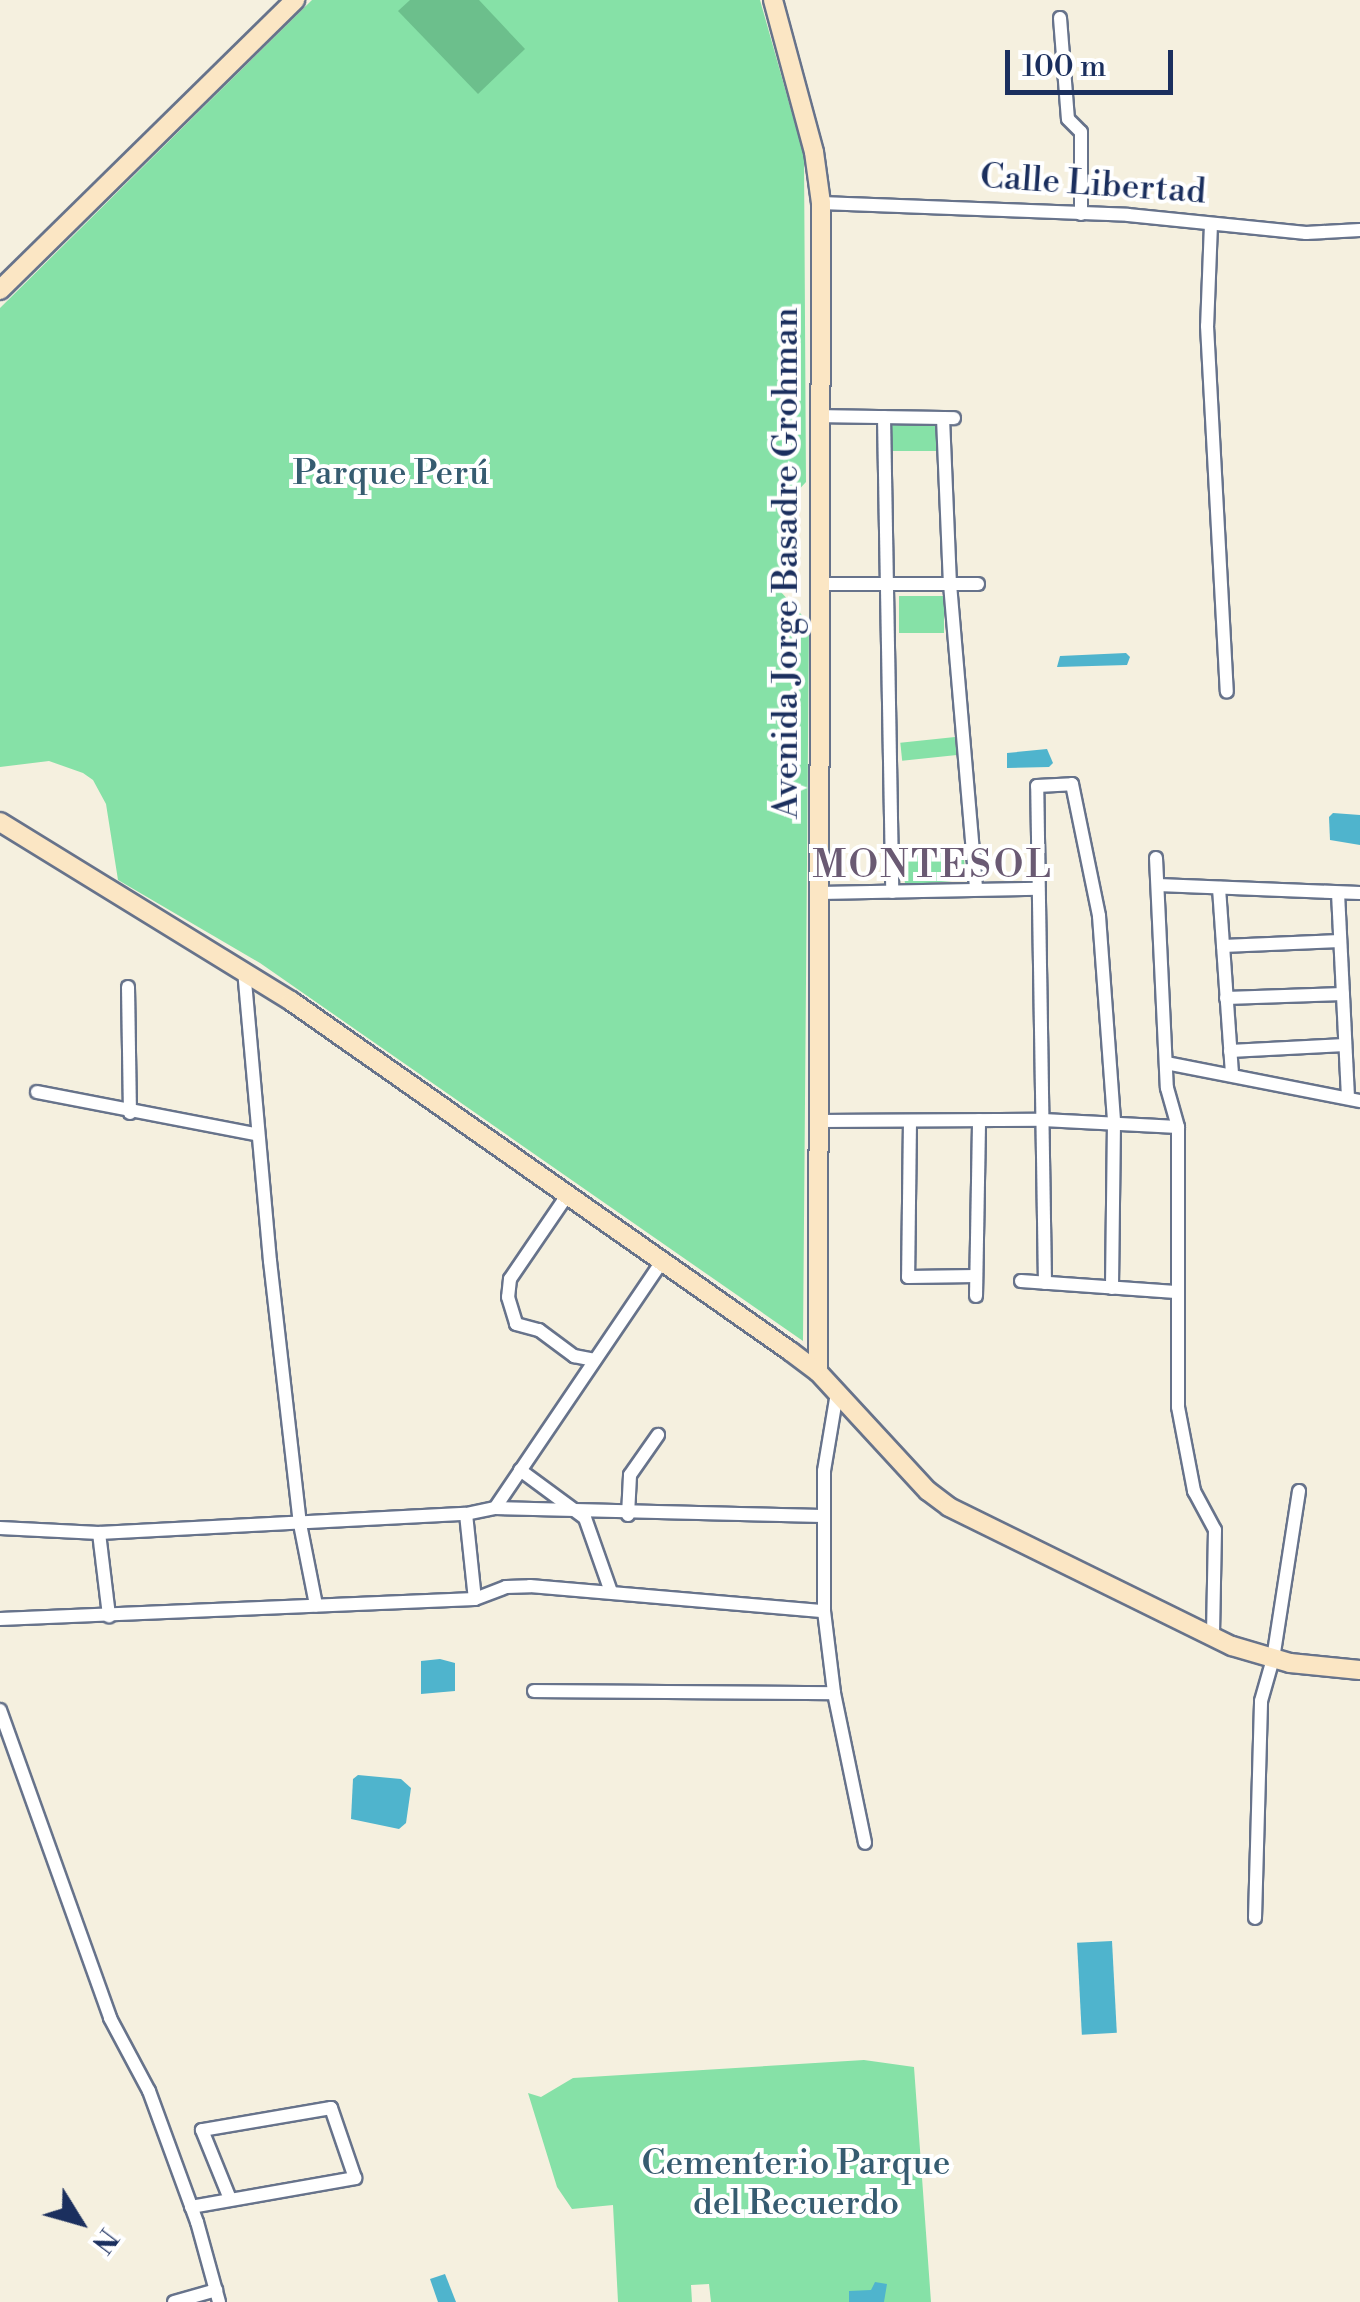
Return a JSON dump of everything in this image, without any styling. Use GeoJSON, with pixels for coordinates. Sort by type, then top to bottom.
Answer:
{"type":"FeatureCollection","features":[{"type":"Feature","properties":{"kind":"main road"},"geometry":{"type":"LineString","coordinates":[[0,290],[295,0]]}},
{"type":"Feature","properties":{"kind":"main road","name":"Avenida Jorge Basadre Grohman"},"geometry":{"type":"LineString","coordinates":[[772,0],[814,152],[821,203],[818,1372]]}},
{"type":"Feature","properties":{"kind":"main road"},"geometry":{"type":"LineString","coordinates":[[0,822],[244,970],[663,1260],[818,1372],[928,1491],[949,1507],[1213,1636],[1273,1660],[1360,1670]]}},
{"type":"Feature","properties":{"kind":"street"},"geometry":{"type":"LineString","coordinates":[[1060,18],[1068,119],[1080,132],[1081,214]]}},
{"type":"Feature","properties":{"kind":"street","name":"Calle Libertad"},"geometry":{"type":"LineString","coordinates":[[821,203],[941,204],[1306,232],[1360,230]]}},
{"type":"Feature","properties":{"kind":"street"},"geometry":{"type":"LineString","coordinates":[[1211,224],[1207,326],[1227,691]]}},
{"type":"Feature","properties":{"kind":"street"},"geometry":{"type":"LineString","coordinates":[[820,416],[948,418],[950,584],[976,890]]}},
{"type":"Feature","properties":{"kind":"street"},"geometry":{"type":"LineString","coordinates":[[884,417],[892,892]]}},
{"type":"Feature","properties":{"kind":"street"},"geometry":{"type":"LineString","coordinates":[[820,584],[978,584]]}},
{"type":"Feature","properties":{"kind":"street"},"geometry":{"type":"LineString","coordinates":[[1045,1283],[1037,786],[1072,784],[1099,916],[1114,1122],[1112,1288]]}},
{"type":"Feature","properties":{"kind":"street"},"geometry":{"type":"LineString","coordinates":[[1156,858],[1166,1064],[1178,1127],[1175,1365],[1185,1458],[1194,1490],[1215,1530],[1213,1636]]}},
{"type":"Feature","properties":{"kind":"street"},"geometry":{"type":"LineString","coordinates":[[1158,885],[1360,894]]}},
{"type":"Feature","properties":{"kind":"street"},"geometry":{"type":"LineString","coordinates":[[1219,888],[1232,1076]]}},
{"type":"Feature","properties":{"kind":"street"},"geometry":{"type":"LineString","coordinates":[[820,893],[1038,889]]}},
{"type":"Feature","properties":{"kind":"street"},"geometry":{"type":"LineString","coordinates":[[1166,1064],[1354,1100],[1346,1045],[1338,892]]}},
{"type":"Feature","properties":{"kind":"street"},"geometry":{"type":"LineString","coordinates":[[1223,946],[1340,941]]}},
{"type":"Feature","properties":{"kind":"street"},"geometry":{"type":"LineString","coordinates":[[244,970],[256,1134],[300,1524],[316,1605]]}},
{"type":"Feature","properties":{"kind":"street"},"geometry":{"type":"LineString","coordinates":[[128,987],[130,1113]]}},
{"type":"Feature","properties":{"kind":"street"},"geometry":{"type":"LineString","coordinates":[[1226,998],[1343,994]]}},
{"type":"Feature","properties":{"kind":"street"},"geometry":{"type":"LineString","coordinates":[[1230,1051],[1346,1045]]}},
{"type":"Feature","properties":{"kind":"street"},"geometry":{"type":"LineString","coordinates":[[37,1092],[130,1113],[256,1134]]}},
{"type":"Feature","properties":{"kind":"street"},"geometry":{"type":"LineString","coordinates":[[910,1120],[908,1277],[976,1276]]}},
{"type":"Feature","properties":{"kind":"street"},"geometry":{"type":"LineString","coordinates":[[976,1296],[979,1120]]}},
{"type":"Feature","properties":{"kind":"street"},"geometry":{"type":"LineString","coordinates":[[819,1121],[1042,1120],[1178,1127]]}},
{"type":"Feature","properties":{"kind":"street"},"geometry":{"type":"LineString","coordinates":[[568,1194],[510,1279],[508,1297],[516,1324],[549,1335],[574,1356],[595,1360]]}},
{"type":"Feature","properties":{"kind":"street"},"geometry":{"type":"LineString","coordinates":[[495,1508],[663,1260]]}},
{"type":"Feature","properties":{"kind":"street"},"geometry":{"type":"LineString","coordinates":[[1021,1282],[1176,1292]]}},
{"type":"Feature","properties":{"kind":"street"},"geometry":{"type":"LineString","coordinates":[[837,1393],[827,1441],[822,1516],[824,1611],[834,1693],[865,1843]]}},
{"type":"Feature","properties":{"kind":"street"},"geometry":{"type":"LineString","coordinates":[[628,1514],[630,1475],[658,1435]]}},
{"type":"Feature","properties":{"kind":"street"},"geometry":{"type":"LineString","coordinates":[[520,1470],[584,1518],[612,1592]]}},
{"type":"Feature","properties":{"kind":"street"},"geometry":{"type":"LineString","coordinates":[[1256,1918],[1261,1701],[1273,1660],[1300,1490]]}},
{"type":"Feature","properties":{"kind":"street"},"geometry":{"type":"LineString","coordinates":[[0,1528],[100,1533],[466,1514],[495,1508],[822,1516]]}},
{"type":"Feature","properties":{"kind":"street"},"geometry":{"type":"LineString","coordinates":[[466,1514],[474,1599]]}},
{"type":"Feature","properties":{"kind":"street"},"geometry":{"type":"LineString","coordinates":[[100,1533],[109,1616]]}},
{"type":"Feature","properties":{"kind":"street"},"geometry":{"type":"LineString","coordinates":[[0,1619],[474,1599],[506,1587],[824,1611]]}},
{"type":"Feature","properties":{"kind":"street"},"geometry":{"type":"LineString","coordinates":[[534,1691],[834,1693]]}},
{"type":"Feature","properties":{"kind":"street"},"geometry":{"type":"LineString","coordinates":[[0,1710],[110,2018],[149,2091],[191,2206],[217,2296],[174,2302]]}},
{"type":"Feature","properties":{"kind":"street"},"geometry":{"type":"LineString","coordinates":[[191,2206],[355,2178],[332,2108],[202,2130],[230,2199]]}},
{"type":"Feature","properties":{"kind":"green space","name":"Parque Perú"},"geometry":{"type":"Polygon","coordinates":[[[312,0],[760,0],[804,156],[806,482],[781,509],[781,592],[809,623],[803,1341],[260,963],[118,880],[106,804],[93,780],[49,761],[0,767],[0,308],[312,0]]]}},
{"type":"Feature","properties":{"kind":"green space"},"geometry":{"type":"Polygon","coordinates":[[[410,0],[479,0],[525,49],[478,94],[398,11],[410,0]]]}},
{"type":"Feature","properties":{"kind":"green space"},"geometry":{"type":"Polygon","coordinates":[[[889,424],[938,424],[938,451],[889,451],[889,424]]]}},
{"type":"Feature","properties":{"kind":"green space"},"geometry":{"type":"Polygon","coordinates":[[[899,596],[944,596],[944,633],[899,633],[899,596]]]}},
{"type":"Feature","properties":{"kind":"green space"},"geometry":{"type":"Polygon","coordinates":[[[955,737],[957,755],[902,761],[900,743],[955,737]]]}},
{"type":"Feature","properties":{"kind":"green space"},"geometry":{"type":"Polygon","coordinates":[[[963,847],[966,880],[905,885],[902,852],[963,847]]]}},
{"type":"Feature","properties":{"kind":"green space","name":"Cementerio Parque del Recuerdo"},"geometry":{"type":"Polygon","coordinates":[[[864,2060],[914,2067],[931,2302],[711,2302],[709,2284],[691,2285],[692,2302],[618,2302],[613,2205],[572,2209],[557,2187],[528,2093],[541,2097],[573,2078],[864,2060]]]}},
{"type":"Feature","properties":{"kind":"water"},"geometry":{"type":"Polygon","coordinates":[[[1126,653],[1130,657],[1127,665],[1057,667],[1060,656],[1126,653]]]}},
{"type":"Feature","properties":{"kind":"water"},"geometry":{"type":"Polygon","coordinates":[[[1047,749],[1053,763],[1049,767],[1007,768],[1007,753],[1047,749]]]}},
{"type":"Feature","properties":{"kind":"water"},"geometry":{"type":"Polygon","coordinates":[[[1333,813],[1360,815],[1360,845],[1330,840],[1329,817],[1333,813]]]}},
{"type":"Feature","properties":{"kind":"water"},"geometry":{"type":"Polygon","coordinates":[[[440,1659],[455,1663],[455,1691],[421,1694],[421,1661],[440,1659]]]}},
{"type":"Feature","properties":{"kind":"water"},"geometry":{"type":"Polygon","coordinates":[[[358,1775],[401,1779],[411,1788],[406,1823],[399,1829],[351,1819],[353,1779],[358,1775]]]}},
{"type":"Feature","properties":{"kind":"water"},"geometry":{"type":"Polygon","coordinates":[[[1112,1941],[1117,2033],[1082,2035],[1077,1943],[1112,1941]]]}},
{"type":"Feature","properties":{"kind":"water"},"geometry":{"type":"Polygon","coordinates":[[[445,2274],[456,2302],[438,2302],[430,2279],[445,2274]]]}},
{"type":"Feature","properties":{"kind":"water"},"geometry":{"type":"Polygon","coordinates":[[[875,2282],[887,2284],[884,2302],[849,2302],[849,2291],[871,2290],[875,2282]]]}},
{"type":"Feature","properties":{"kind":"district","name":"MONTESOL"},"geometry":{"type":"Point","coordinates":[933,866]}}]}
